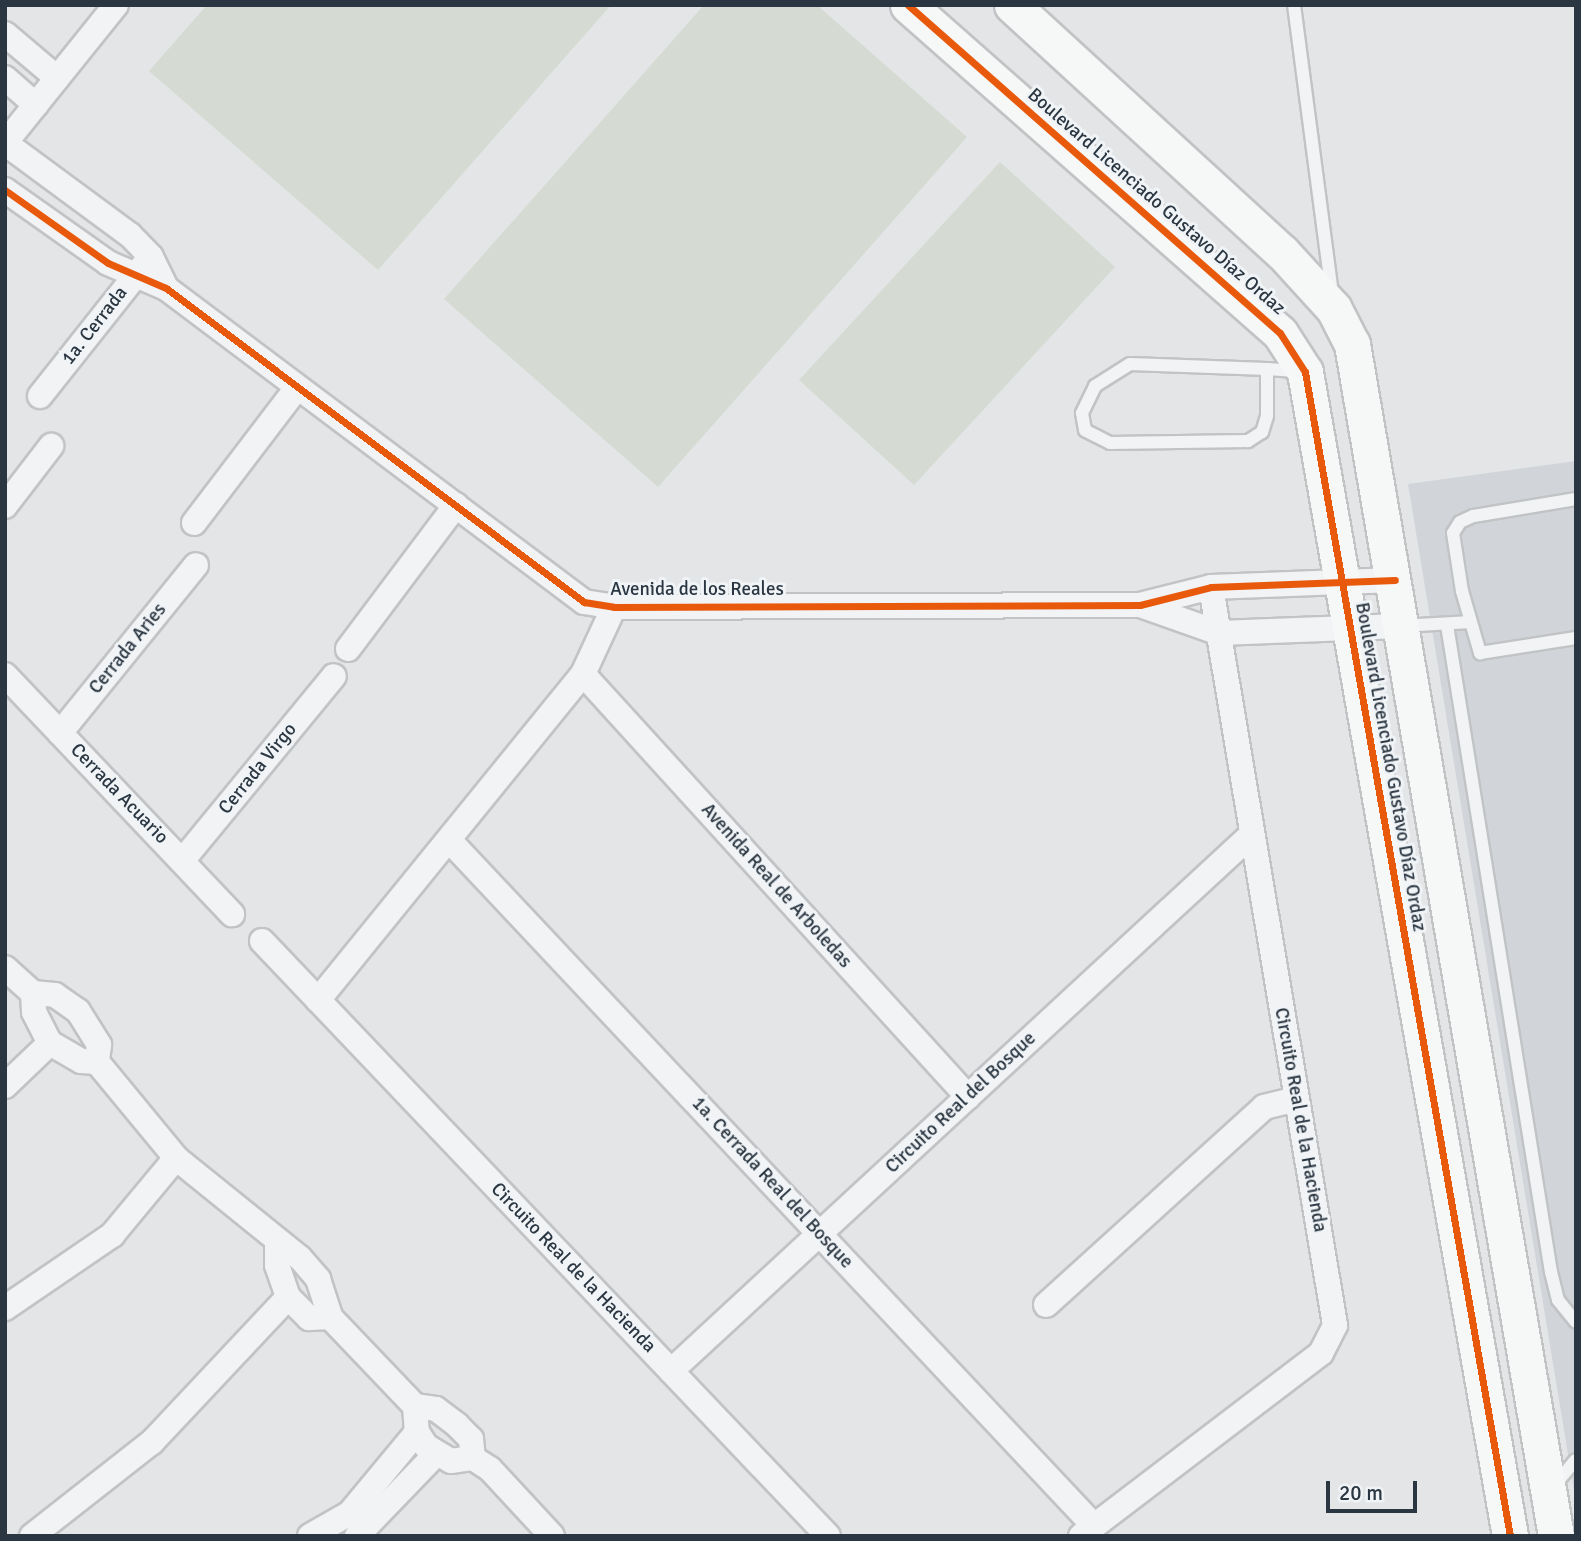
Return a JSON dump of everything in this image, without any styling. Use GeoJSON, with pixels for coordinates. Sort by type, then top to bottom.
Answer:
{"type":"FeatureCollection","features":[{"type":"Feature","properties":{"kind":"street"},"geometry":{"type":"LineString","coordinates":[[5,143],[116,5]]}},
{"type":"Feature","properties":{"kind":"street","name":"Boulevard Licenciado Gustavo Díaz Ordaz"},"geometry":{"type":"LineString","coordinates":[[908,5],[1280,333],[1305,372],[1510,1536]]}},
{"type":"Feature","properties":{"kind":"street","name":"Boulevard Licenciado Gustavo Díaz Ordaz"},"geometry":{"type":"LineString","coordinates":[[1012,5],[1282,252],[1334,309],[1352,344],[1395,580],[1556,1536]]}},
{"type":"Feature","properties":{"kind":"street"},"geometry":{"type":"LineString","coordinates":[[5,34],[57,78]]}},
{"type":"Feature","properties":{"kind":"street"},"geometry":{"type":"LineString","coordinates":[[5,78],[36,105]]}},
{"type":"Feature","properties":{"kind":"street","name":"Avenida de los Reales"},"geometry":{"type":"LineString","coordinates":[[5,143],[130,235],[150,257],[166,288]]}},
{"type":"Feature","properties":{"kind":"street","name":"Avenida de los Reales"},"geometry":{"type":"LineString","coordinates":[[5,190],[134,277],[166,288],[584,602],[614,607],[1140,605],[1212,587],[1395,580]]}},
{"type":"Feature","properties":{"kind":"street","name":"1a. Cerrada"},"geometry":{"type":"LineString","coordinates":[[40,396],[150,257]]}},
{"type":"Feature","properties":{"kind":"street"},"geometry":{"type":"LineString","coordinates":[[194,523],[297,388]]}},
{"type":"Feature","properties":{"kind":"street"},"geometry":{"type":"LineString","coordinates":[[5,506],[51,446]]}},
{"type":"Feature","properties":{"kind":"street"},"geometry":{"type":"LineString","coordinates":[[348,649],[456,505]]}},
{"type":"Feature","properties":{"kind":"street","name":"Cerrada Aries"},"geometry":{"type":"LineString","coordinates":[[60,733],[196,565]]}},
{"type":"Feature","properties":{"kind":"street","name":"Circuito Real de la Hacienda"},"geometry":{"type":"LineString","coordinates":[[1088,1531],[1321,1353],[1335,1325],[1251,835],[1212,587]]}},
{"type":"Feature","properties":{"kind":"street","name":"Avenida de los Reales"},"geometry":{"type":"LineString","coordinates":[[1140,605],[1219,633]]}},
{"type":"Feature","properties":{"kind":"street"},"geometry":{"type":"LineString","coordinates":[[318,1000],[583,674],[614,607]]}},
{"type":"Feature","properties":{"kind":"street"},"geometry":{"type":"LineString","coordinates":[[1219,633],[1401,626]]}},
{"type":"Feature","properties":{"kind":"street","name":"Avenida Real de Arboledas"},"geometry":{"type":"LineString","coordinates":[[583,674],[968,1097]]}},
{"type":"Feature","properties":{"kind":"street","name":"Cerrada Acuario"},"geometry":{"type":"LineString","coordinates":[[5,675],[232,914]]}},
{"type":"Feature","properties":{"kind":"street","name":"Cerrada Virgo"},"geometry":{"type":"LineString","coordinates":[[182,861],[334,676]]}},
{"type":"Feature","properties":{"kind":"street","name":"Circuito Real del Bosque"},"geometry":{"type":"LineString","coordinates":[[671,1371],[1251,835]]}},
{"type":"Feature","properties":{"kind":"street","name":"1a. Cerrada Real del Bosque"},"geometry":{"type":"LineString","coordinates":[[449,840],[820,1234],[1088,1531]]}},
{"type":"Feature","properties":{"kind":"street","name":"Circuito Real de la Hacienda"},"geometry":{"type":"LineString","coordinates":[[262,942],[828,1536]]}},
{"type":"Feature","properties":{"kind":"street"},"geometry":{"type":"LineString","coordinates":[[5,968],[33,993],[55,995],[78,1011],[99,1045],[97,1062],[176,1158],[277,1243],[300,1258],[318,1279],[330,1317],[415,1406],[436,1409],[457,1425],[471,1439],[473,1458]]}},
{"type":"Feature","properties":{"kind":"street"},"geometry":{"type":"LineString","coordinates":[[33,993],[34,1012],[50,1043],[81,1061],[97,1062]]}},
{"type":"Feature","properties":{"kind":"street"},"geometry":{"type":"LineString","coordinates":[[5,1086],[50,1043]]}},
{"type":"Feature","properties":{"kind":"street"},"geometry":{"type":"LineString","coordinates":[[1046,1305],[1264,1107],[1297,1099]]}},
{"type":"Feature","properties":{"kind":"street"},"geometry":{"type":"LineString","coordinates":[[5,1308],[112,1235],[176,1158]]}},
{"type":"Feature","properties":{"kind":"street"},"geometry":{"type":"LineString","coordinates":[[277,1243],[277,1265],[288,1297],[309,1318],[330,1317]]}},
{"type":"Feature","properties":{"kind":"street"},"geometry":{"type":"LineString","coordinates":[[32,1536],[152,1442],[288,1297]]}},
{"type":"Feature","properties":{"kind":"street"},"geometry":{"type":"LineString","coordinates":[[415,1406],[417,1432],[436,1454],[452,1461],[473,1458],[490,1469],[552,1536]]}},
{"type":"Feature","properties":{"kind":"street"},"geometry":{"type":"LineString","coordinates":[[310,1536],[350,1513],[417,1432]]}},
{"type":"Feature","properties":{"kind":"street"},"geometry":{"type":"LineString","coordinates":[[357,1536],[436,1454]]}},
{"type":"Feature","properties":{"kind":"lane"},"geometry":{"type":"LineString","coordinates":[[1294,5],[1334,309]]}},
{"type":"Feature","properties":{"kind":"lane"},"geometry":{"type":"LineString","coordinates":[[1267,369],[1267,416],[1262,432],[1248,441],[1110,443],[1085,430],[1082,413],[1095,386],[1130,364],[1267,369],[1305,372]]}},
{"type":"Feature","properties":{"kind":"lane"},"geometry":{"type":"LineString","coordinates":[[1576,499],[1473,516],[1460,522],[1453,533],[1470,622],[1480,653],[1576,638]]}},
{"type":"Feature","properties":{"kind":"lane"},"geometry":{"type":"LineString","coordinates":[[1401,626],[1470,622]]}},
{"type":"Feature","properties":{"kind":"lane"},"geometry":{"type":"LineString","coordinates":[[1447,625],[1551,1272],[1558,1300],[1576,1322]]}},
{"type":"Feature","properties":{"kind":"lane"},"geometry":{"type":"LineString","coordinates":[[1549,1492],[1576,1460]]}},
{"type":"Feature","properties":{"kind":"shaded area"},"geometry":{"type":"Polygon","coordinates":[[[207,5],[611,5],[378,270],[149,71],[207,5]]]}},
{"type":"Feature","properties":{"kind":"shaded area"},"geometry":{"type":"Polygon","coordinates":[[[704,5],[817,5],[967,137],[658,487],[444,299],[704,5]]]}},
{"type":"Feature","properties":{"kind":"shaded area"},"geometry":{"type":"Polygon","coordinates":[[[1000,162],[1115,267],[914,485],[799,380],[1000,162]]]}},
{"type":"Feature","properties":{"kind":"shaded area"},"geometry":{"type":"Polygon","coordinates":[[[1576,461],[1576,1503],[1408,484],[1576,461]]]}},
{"type":"Feature","properties":{"kind":"cycle path"},"geometry":{"type":"LineString","coordinates":[[908,5],[1280,333],[1305,372],[1510,1536]]}},
{"type":"Feature","properties":{"kind":"cycle path"},"geometry":{"type":"LineString","coordinates":[[5,190],[108,263],[166,288],[584,602],[614,607],[1140,605],[1211,587],[1395,580]]}}]}
